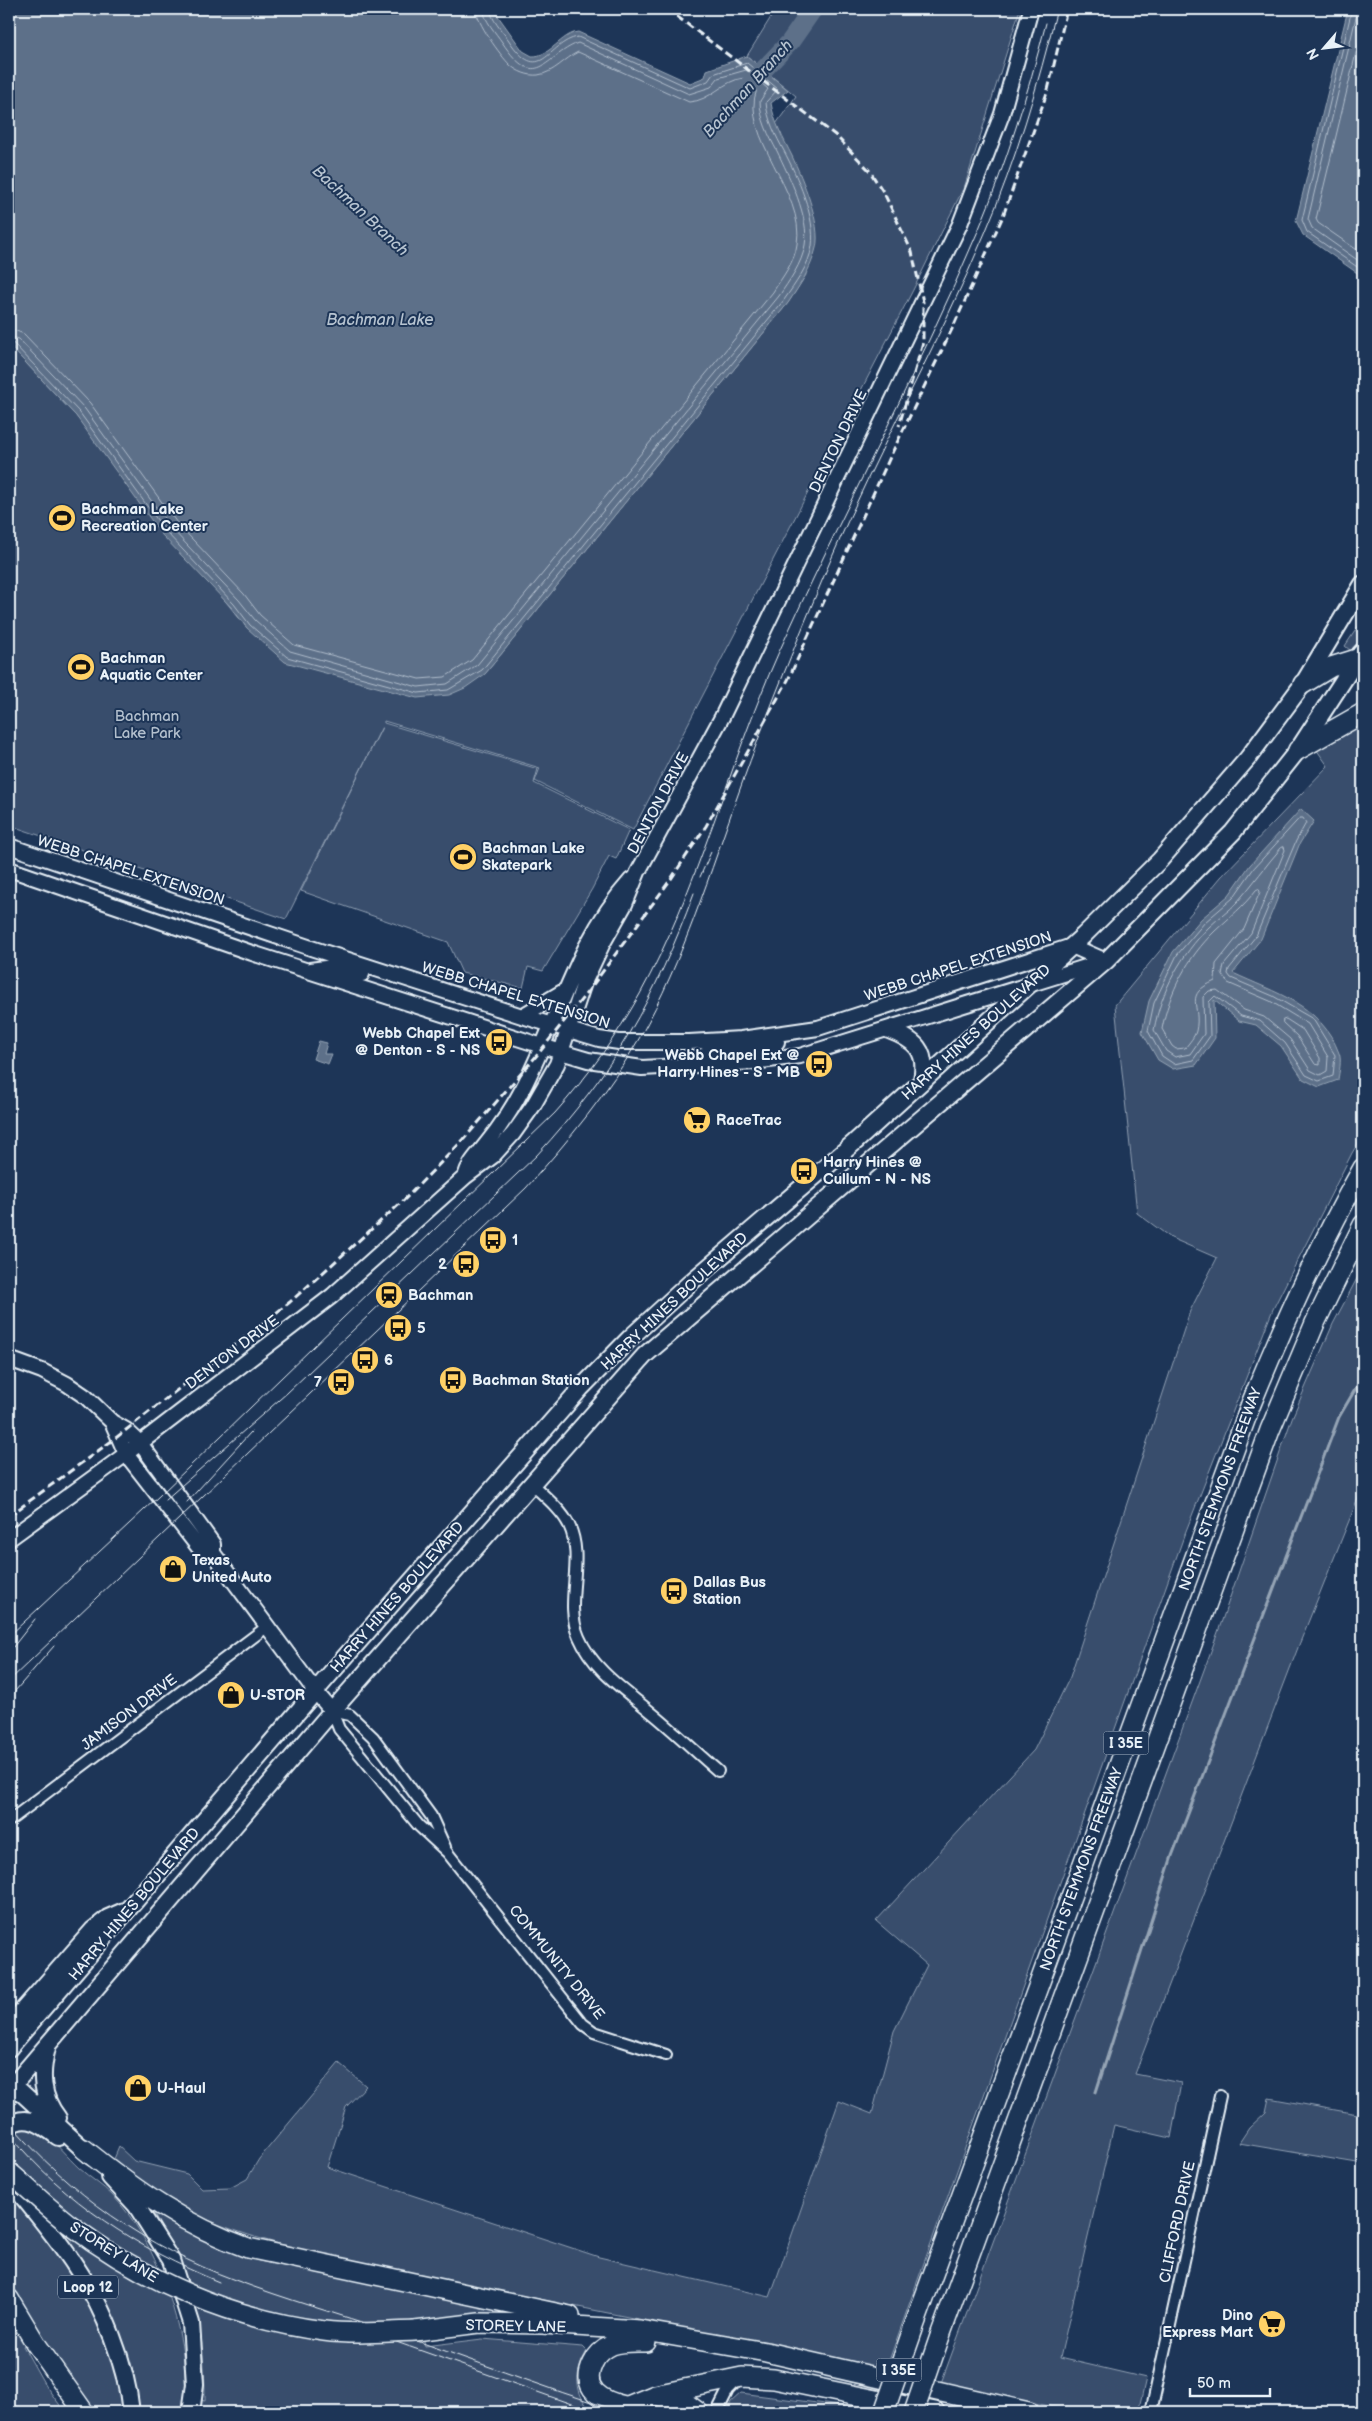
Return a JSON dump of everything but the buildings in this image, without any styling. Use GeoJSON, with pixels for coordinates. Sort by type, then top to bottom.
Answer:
{"type":"FeatureCollection","features":[{"type":"Feature","properties":{"kind":"highway"},"geometry":{"type":"LineString","coordinates":[[1303,684],[1331,667],[1361,655]]}},
{"type":"Feature","properties":{"kind":"highway"},"geometry":{"type":"LineString","coordinates":[[1298,750],[1363,713]]}},
{"type":"Feature","properties":{"kind":"highway","name":"NORTH STEMMONS FREEWAY"},"geometry":{"type":"LineString","coordinates":[[884,2412],[1251,1404],[1304,1280],[1363,1168]]}},
{"type":"Feature","properties":{"kind":"highway","name":"NORTH STEMMONS FREEWAY"},"geometry":{"type":"LineString","coordinates":[[914,2412],[1270,1430],[1315,1323],[1363,1225]]}},
{"type":"Feature","properties":{"kind":"highway"},"geometry":{"type":"LineString","coordinates":[[81,2146],[153,2202],[220,2238],[248,2248],[640,2330]]}},
{"type":"Feature","properties":{"kind":"highway","name":"STOREY LANE"},"geometry":{"type":"LineString","coordinates":[[9,2172],[68,2223],[102,2248],[164,2284],[218,2307],[283,2324],[326,2331],[370,2333],[415,2331],[479,2323],[542,2324],[640,2330],[766,2352],[1029,2412]]}},
{"type":"Feature","properties":{"kind":"highway"},"geometry":{"type":"LineString","coordinates":[[9,2299],[36,2344],[84,2412]]}},
{"type":"Feature","properties":{"kind":"highway"},"geometry":{"type":"LineString","coordinates":[[718,2345],[623,2342],[610,2346],[597,2354],[588,2380],[591,2389],[619,2409],[655,2395],[742,2377],[783,2381],[934,2412]]}},
{"type":"Feature","properties":{"kind":"highway"},"geometry":{"type":"LineString","coordinates":[[655,2395],[688,2404],[698,2412]]}},
{"type":"Feature","properties":{"kind":"main road","name":"DENTON DRIVE"},"geometry":{"type":"LineString","coordinates":[[9,1539],[126,1454],[332,1296],[464,1177],[493,1156],[513,1134],[548,1083],[561,1052],[584,984],[625,904],[638,872],[722,718],[960,224],[1002,114],[1031,9]]}},
{"type":"Feature","properties":{"kind":"main road","name":"HARRY HINES BOULEVARD"},"geometry":{"type":"LineString","coordinates":[[9,2048],[114,1928],[315,1691],[581,1388],[631,1337],[691,1282],[855,1142],[1114,908],[1199,816],[1248,758],[1303,684],[1363,584]]}},
{"type":"Feature","properties":{"kind":"main road","name":"HARRY HINES BOULEVARD"},"geometry":{"type":"LineString","coordinates":[[10,2085],[47,2046],[332,1711],[645,1355],[707,1300],[872,1162],[1106,961],[1233,832],[1298,750],[1361,655]]}},
{"type":"Feature","properties":{"kind":"main road","name":"WEBB CHAPEL EXTENSION"},"geometry":{"type":"LineString","coordinates":[[9,846],[388,973],[599,1039],[642,1043],[727,1040],[818,1028],[1072,946],[1106,961]]}},
{"type":"Feature","properties":{"kind":"main road"},"geometry":{"type":"LineString","coordinates":[[57,886],[65,865]]}},
{"type":"Feature","properties":{"kind":"main road"},"geometry":{"type":"LineString","coordinates":[[9,869],[252,953],[561,1052],[588,1060],[642,1068],[754,1062],[800,1056],[889,1030],[1106,961]]}},
{"type":"Feature","properties":{"kind":"main road","name":"DENTON DRIVE"},"geometry":{"type":"LineString","coordinates":[[464,1177],[469,1164],[487,1143],[512,1107],[542,1045],[581,954],[615,898],[638,872]]}},
{"type":"Feature","properties":{"kind":"main road"},"geometry":{"type":"LineString","coordinates":[[252,953],[260,930]]}},
{"type":"Feature","properties":{"kind":"main road"},"geometry":{"type":"LineString","coordinates":[[306,970],[333,967],[378,979],[388,973]]}},
{"type":"Feature","properties":{"kind":"main road"},"geometry":{"type":"LineString","coordinates":[[522,1016],[546,1004],[564,991]]}},
{"type":"Feature","properties":{"kind":"main road"},"geometry":{"type":"LineString","coordinates":[[889,1030],[917,1045],[925,1068],[922,1080]]}},
{"type":"Feature","properties":{"kind":"main road"},"geometry":{"type":"LineString","coordinates":[[692,1064],[708,1054],[772,1047],[777,1042],[776,1034]]}},
{"type":"Feature","properties":{"kind":"main road"},"geometry":{"type":"LineString","coordinates":[[855,1142],[872,1162]]}},
{"type":"Feature","properties":{"kind":"main road"},"geometry":{"type":"LineString","coordinates":[[691,1282],[707,1300]]}},
{"type":"Feature","properties":{"kind":"main road","name":"COMMUNITY DRIVE"},"geometry":{"type":"LineString","coordinates":[[9,1358],[42,1371],[67,1384],[86,1397],[112,1422],[126,1430],[140,1443],[213,1544],[213,1553],[315,1691],[332,1711]]}},
{"type":"Feature","properties":{"kind":"main road","name":"COMMUNITY DRIVE"},"geometry":{"type":"LineString","coordinates":[[112,1422],[126,1454],[203,1553],[213,1553]]}},
{"type":"Feature","properties":{"kind":"main road"},"geometry":{"type":"LineString","coordinates":[[515,1462],[531,1484]]}},
{"type":"Feature","properties":{"kind":"main road"},"geometry":{"type":"LineString","coordinates":[[9,2026],[93,1930],[108,1918],[130,1908]]}},
{"type":"Feature","properties":{"kind":"main road"},"geometry":{"type":"LineString","coordinates":[[114,1928],[133,1946]]}},
{"type":"Feature","properties":{"kind":"main road"},"geometry":{"type":"LineString","coordinates":[[47,2046],[42,2065],[45,2095],[50,2108],[81,2146],[136,2205],[172,2260],[191,2323],[196,2384],[191,2412]]}},
{"type":"Feature","properties":{"kind":"main road"},"geometry":{"type":"LineString","coordinates":[[10,2085],[81,2146]]}},
{"type":"Feature","properties":{"kind":"main road"},"geometry":{"type":"LineString","coordinates":[[9,2126],[22,2120],[32,2121],[43,2126],[108,2174]]}},
{"type":"Feature","properties":{"kind":"main road","name":"Loop 12"},"geometry":{"type":"LineString","coordinates":[[9,2179],[77,2267],[91,2292],[116,2348],[131,2412]]}},
{"type":"Feature","properties":{"kind":"street"},"geometry":{"type":"LineString","coordinates":[[531,1484],[560,1512],[573,1536],[575,1561],[572,1608],[574,1623],[586,1650],[608,1676],[718,1771]]}},
{"type":"Feature","properties":{"kind":"street","name":"JAMISON DRIVE"},"geometry":{"type":"LineString","coordinates":[[9,1821],[268,1626]]}},
{"type":"Feature","properties":{"kind":"street","name":"COMMUNITY DRIVE"},"geometry":{"type":"LineString","coordinates":[[332,1711],[350,1715],[374,1737],[431,1816],[447,1852]]}},
{"type":"Feature","properties":{"kind":"street","name":"COMMUNITY DRIVE"},"geometry":{"type":"LineString","coordinates":[[332,1711],[339,1729],[418,1826],[447,1852],[583,2024],[594,2032],[666,2056]]}},
{"type":"Feature","properties":{"kind":"street","name":"CLIFFORD DRIVE"},"geometry":{"type":"LineString","coordinates":[[1151,2412],[1220,2096]]}},
{"type":"Feature","properties":{"kind":"street"},"geometry":{"type":"LineString","coordinates":[[717,2412],[728,2390],[742,2377]]}},
{"type":"Feature","properties":{"kind":"green space","name":"Bachman Lake Park"},"geometry":{"type":"Polygon","coordinates":[[[776,9],[1020,9],[965,185],[913,290],[633,830],[535,781],[540,768],[384,721],[384,723],[538,769],[534,783],[629,830],[616,859],[609,856],[592,889],[543,971],[528,967],[523,988],[462,973],[448,942],[301,891],[382,727],[286,919],[9,825],[9,345],[76,416],[247,628],[485,674],[788,303],[806,275],[781,134],[776,124],[796,96],[747,56],[776,9]]]}},
{"type":"Feature","properties":{"kind":"green space"},"geometry":{"type":"Polygon","coordinates":[[[1363,619],[1363,635],[1351,651],[1345,646],[1363,619]]]}},
{"type":"Feature","properties":{"kind":"green space"},"geometry":{"type":"Polygon","coordinates":[[[1363,721],[1363,1135],[1352,1153],[1273,1309],[1184,1536],[886,2369],[340,2259],[278,2244],[248,2235],[191,2213],[164,2198],[114,2159],[119,2147],[134,2161],[187,2174],[202,2189],[230,2188],[247,2179],[259,2159],[339,2063],[366,2086],[346,2107],[327,2167],[599,2257],[770,2297],[839,2101],[872,2114],[894,2031],[927,1965],[876,1921],[1034,1750],[1070,1677],[1190,1311],[1217,1258],[1171,1238],[1137,1213],[1115,1005],[1221,877],[1328,766],[1316,749],[1363,721]]]}},
{"type":"Feature","properties":{"kind":"green space"},"geometry":{"type":"Polygon","coordinates":[[[1363,1267],[1363,1486],[1299,1645],[1135,2074],[1181,2083],[1171,2138],[1114,2125],[1060,2358],[1146,2378],[1138,2412],[1077,2412],[941,2383],[1218,1632],[1292,1418],[1333,1324],[1363,1267]]]}},
{"type":"Feature","properties":{"kind":"green space"},"geometry":{"type":"Polygon","coordinates":[[[1269,2098],[1363,2115],[1363,2164],[1239,2143],[1249,2128],[1266,2112],[1269,2098]]]}},
{"type":"Feature","properties":{"kind":"green space"},"geometry":{"type":"Polygon","coordinates":[[[26,2128],[39,2131],[45,2135],[79,2168],[108,2191],[128,2214],[143,2237],[156,2262],[176,2317],[182,2345],[185,2397],[205,2401],[203,2354],[199,2323],[186,2277],[150,2205],[188,2231],[230,2251],[259,2261],[514,2313],[513,2316],[421,2324],[425,2346],[482,2339],[583,2347],[587,2351],[580,2367],[578,2383],[582,2398],[592,2412],[93,2412],[55,2359],[41,2334],[23,2346],[45,2385],[65,2412],[9,2412],[9,2135],[26,2128]]]}},
{"type":"Feature","properties":{"kind":"green space"},"geometry":{"type":"Polygon","coordinates":[[[741,2393],[870,2410],[870,2412],[727,2412],[731,2402],[741,2393]]]}},
{"type":"Feature","properties":{"kind":"water","name":"Bachman Lake"},"geometry":{"type":"Polygon","coordinates":[[[9,9],[493,9],[523,51],[532,56],[544,53],[566,37],[578,32],[690,83],[705,77],[707,70],[747,56],[788,90],[771,103],[772,110],[801,176],[814,214],[817,238],[814,256],[805,277],[788,303],[485,674],[465,688],[449,695],[417,698],[285,662],[247,628],[231,607],[162,535],[76,416],[9,345],[9,9]]]}},
{"type":"Feature","properties":{"kind":"water"},"geometry":{"type":"Polygon","coordinates":[[[1348,9],[1363,9],[1363,277],[1303,235],[1296,221],[1348,9]]]}},
{"type":"Feature","properties":{"kind":"water"},"geometry":{"type":"Polygon","coordinates":[[[1301,809],[1314,821],[1300,843],[1261,939],[1233,973],[1295,1002],[1309,1011],[1321,1023],[1331,1036],[1340,1056],[1338,1080],[1319,1087],[1303,1079],[1281,1046],[1256,1025],[1239,1021],[1214,1000],[1215,1038],[1196,1065],[1173,1069],[1158,1060],[1142,1032],[1149,1001],[1173,952],[1201,919],[1229,895],[1250,865],[1301,809]]]}},
{"type":"Feature","properties":{"kind":"water"},"geometry":{"type":"Polygon","coordinates":[[[319,1041],[327,1043],[324,1054],[332,1054],[328,1064],[313,1059],[319,1041]]]}},
{"type":"Feature","properties":{"kind":"waterway","name":"Bachman Branch"},"geometry":{"type":"LineString","coordinates":[[747,87],[790,42],[813,9]]}},
{"type":"Feature","properties":{"kind":"waterway"},"geometry":{"type":"LineString","coordinates":[[1096,2092],[1172,1856],[1339,1417],[1363,1376]]}},
{"type":"Feature","properties":{"kind":"tram line"},"geometry":{"type":"LineString","coordinates":[[9,1681],[526,1188],[587,1116],[628,1058],[656,1007],[683,946],[761,732],[829,564],[867,480],[948,316],[985,233],[1007,178],[1026,122],[1057,9]]}},
{"type":"Feature","properties":{"kind":"tram line"},"geometry":{"type":"LineString","coordinates":[[9,1636],[159,1496],[555,1113],[579,1085],[621,1026],[661,954],[679,912],[760,696],[778,654],[905,391],[978,231],[1016,128],[1046,23]]}},
{"type":"Feature","properties":{"kind":"tram line"},"geometry":{"type":"LineString","coordinates":[[700,877],[711,852]]}},
{"type":"Feature","properties":{"kind":"tram line"},"geometry":{"type":"LineString","coordinates":[[165,1500],[287,1393],[537,1155],[588,1094],[610,1064],[629,1033],[664,967],[694,893]]}},
{"type":"Feature","properties":{"kind":"tram line"},"geometry":{"type":"LineString","coordinates":[[187,1502],[251,1432]]}},
{"type":"Feature","properties":{"kind":"tram line"},"geometry":{"type":"LineString","coordinates":[[9,1652],[35,1619]]}},
{"type":"Feature","properties":{"kind":"tram line"},"geometry":{"type":"LineString","coordinates":[[9,1698],[54,1646]]}},
{"type":"Feature","properties":{"kind":"tram line"},"geometry":{"type":"LineString","coordinates":[[9,2122],[58,2172],[111,2216],[171,2252],[202,2267],[273,2294],[389,2331],[621,2412]]}},
{"type":"Feature","properties":{"kind":"tram line"},"geometry":{"type":"LineString","coordinates":[[9,2134],[54,2181],[105,2221],[160,2255],[219,2282]]}},
{"type":"Feature","properties":{"kind":"tram line"},"geometry":{"type":"LineString","coordinates":[[354,2327],[594,2412]]}},
{"type":"Feature","properties":{"kind":"railway"},"geometry":{"type":"LineString","coordinates":[[667,9],[835,135],[869,170],[884,193],[912,252],[923,302],[923,342],[899,426]]}},
{"type":"Feature","properties":{"kind":"railway"},"geometry":{"type":"LineString","coordinates":[[9,1516],[117,1437],[290,1302],[403,1201],[464,1139],[538,1054],[589,990],[671,879],[706,826],[788,680],[891,455],[954,325],[1003,216],[1048,90],[1067,9]]}},
{"type":"Feature","properties":{"kind":"place","name":"Bachman Lake Recreation Center"},"geometry":{"type":"Point","coordinates":[62,518]}},
{"type":"Feature","properties":{"kind":"place","name":"Bachman Aquatic Center"},"geometry":{"type":"Point","coordinates":[81,667]}},
{"type":"Feature","properties":{"kind":"place","name":"Bachman Lake Skatepark"},"geometry":{"type":"Point","coordinates":[463,857]}},
{"type":"Feature","properties":{"kind":"place","name":"Webb Chapel Ext @ Denton - S - NS"},"geometry":{"type":"Point","coordinates":[499,1042]}},
{"type":"Feature","properties":{"kind":"place","name":"Webb Chapel Ext @ Harry Hines - S - MB"},"geometry":{"type":"Point","coordinates":[819,1064]}},
{"type":"Feature","properties":{"kind":"place","name":"RaceTrac"},"geometry":{"type":"Point","coordinates":[697,1120]}},
{"type":"Feature","properties":{"kind":"place","name":"Harry Hines @ Cullum - N - NS"},"geometry":{"type":"Point","coordinates":[804,1171]}},
{"type":"Feature","properties":{"kind":"place","name":"1"},"geometry":{"type":"Point","coordinates":[493,1240]}},
{"type":"Feature","properties":{"kind":"place","name":"2"},"geometry":{"type":"Point","coordinates":[466,1264]}},
{"type":"Feature","properties":{"kind":"place","name":"Bachman"},"geometry":{"type":"Point","coordinates":[389,1295]}},
{"type":"Feature","properties":{"kind":"place","name":"5"},"geometry":{"type":"Point","coordinates":[398,1328]}},
{"type":"Feature","properties":{"kind":"place","name":"6"},"geometry":{"type":"Point","coordinates":[365,1360]}},
{"type":"Feature","properties":{"kind":"place","name":"Bachman Station"},"geometry":{"type":"Point","coordinates":[453,1380]}},
{"type":"Feature","properties":{"kind":"place","name":"7"},"geometry":{"type":"Point","coordinates":[341,1382]}},
{"type":"Feature","properties":{"kind":"place","name":"Texas United Auto"},"geometry":{"type":"Point","coordinates":[173,1569]}},
{"type":"Feature","properties":{"kind":"place","name":"Dallas Bus Station"},"geometry":{"type":"Point","coordinates":[674,1591]}},
{"type":"Feature","properties":{"kind":"place","name":"U-STOR"},"geometry":{"type":"Point","coordinates":[231,1695]}},
{"type":"Feature","properties":{"kind":"place","name":"U-Haul"},"geometry":{"type":"Point","coordinates":[138,2088]}},
{"type":"Feature","properties":{"kind":"place","name":"Dino Express Mart"},"geometry":{"type":"Point","coordinates":[1272,2324]}}]}
